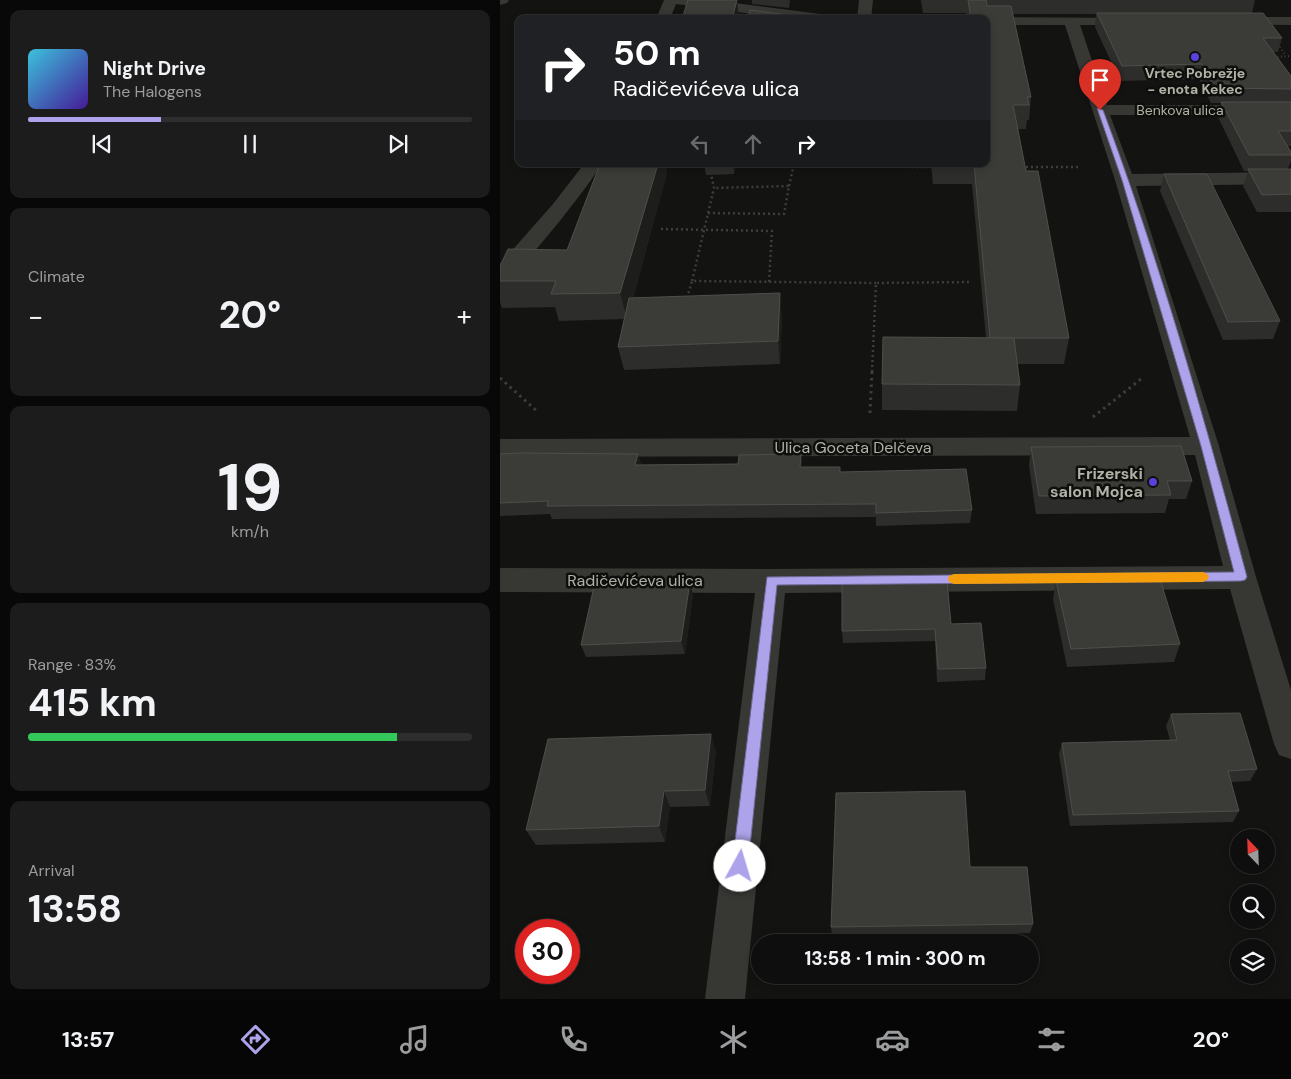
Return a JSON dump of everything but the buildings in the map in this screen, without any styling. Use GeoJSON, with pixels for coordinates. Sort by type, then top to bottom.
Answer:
{"type":"FeatureCollection","features":[{"type":"Feature","properties":{"kind":"street"},"geometry":{"type":"LineString","coordinates":[[664,15],[670,0]]}},
{"type":"Feature","properties":{"kind":"street"},"geometry":{"type":"LineString","coordinates":[[675,0],[796,15]]}},
{"type":"Feature","properties":{"kind":"street"},"geometry":{"type":"LineString","coordinates":[[864,15],[866,0]]}},
{"type":"Feature","properties":{"kind":"street"},"geometry":{"type":"LineString","coordinates":[[1266,6],[1284,21]]}},
{"type":"Feature","properties":{"kind":"street"},"geometry":{"type":"LineString","coordinates":[[1071,21],[1100,110],[1126,180],[1206,446],[1241,577],[1291,744]]}},
{"type":"Feature","properties":{"kind":"street"},"geometry":{"type":"LineString","coordinates":[[990,22],[1149,21]]}},
{"type":"Feature","properties":{"kind":"street"},"geometry":{"type":"LineString","coordinates":[[1218,21],[1284,21]]}},
{"type":"Feature","properties":{"kind":"street","name":"Benkova ulica"},"geometry":{"type":"LineString","coordinates":[[1100,110],[1291,110]]}},
{"type":"Feature","properties":{"kind":"street"},"geometry":{"type":"LineString","coordinates":[[500,277],[536,237],[590,167]]}},
{"type":"Feature","properties":{"kind":"street"},"geometry":{"type":"LineString","coordinates":[[1126,180],[1291,178]]}},
{"type":"Feature","properties":{"kind":"street","name":"Ulica Goceta Delčeva"},"geometry":{"type":"LineString","coordinates":[[500,448],[1206,446]]}},
{"type":"Feature","properties":{"kind":"street","name":"Radičevićeva ulica"},"geometry":{"type":"LineString","coordinates":[[500,580],[1241,577]]}},
{"type":"Feature","properties":{"kind":"street"},"geometry":{"type":"LineString","coordinates":[[725,999],[771,580]]}},
{"type":"Feature","properties":{"kind":"path"},"geometry":{"type":"LineString","coordinates":[[1274,39],[1285,56]]}},
{"type":"Feature","properties":{"kind":"path"},"geometry":{"type":"LineString","coordinates":[[1271,60],[1274,56],[1291,56]]}},
{"type":"Feature","properties":{"kind":"path"},"geometry":{"type":"LineString","coordinates":[[685,306],[714,188],[710,167]]}},
{"type":"Feature","properties":{"kind":"path"},"geometry":{"type":"LineString","coordinates":[[708,213],[784,214],[793,167]]}},
{"type":"Feature","properties":{"kind":"path"},"geometry":{"type":"LineString","coordinates":[[910,167],[939,167]]}},
{"type":"Feature","properties":{"kind":"path"},"geometry":{"type":"LineString","coordinates":[[1014,167],[1081,167]]}},
{"type":"Feature","properties":{"kind":"path"},"geometry":{"type":"LineString","coordinates":[[714,188],[789,186]]}},
{"type":"Feature","properties":{"kind":"path"},"geometry":{"type":"LineString","coordinates":[[661,230],[772,231],[769,282]]}},
{"type":"Feature","properties":{"kind":"path"},"geometry":{"type":"LineString","coordinates":[[692,281],[972,282]]}},
{"type":"Feature","properties":{"kind":"path"},"geometry":{"type":"LineString","coordinates":[[870,413],[876,283]]}},
{"type":"Feature","properties":{"kind":"path"},"geometry":{"type":"LineString","coordinates":[[500,378],[538,412]]}},
{"type":"Feature","properties":{"kind":"path"},"geometry":{"type":"LineString","coordinates":[[1088,421],[1141,379]]}},
{"type":"Feature","properties":{"kind":"slow traffic"},"geometry":{"type":"LineString","coordinates":[[954,579],[1203,577]]}},
{"type":"Feature","properties":{"kind":"place","name":"Vrtec Pobrežje - enota Kekec"},"geometry":{"type":"Point","coordinates":[1195,57]}},
{"type":"Feature","properties":{"kind":"place","name":"Frizerski salon Mojca"},"geometry":{"type":"Point","coordinates":[1153,482]}},
{"type":"Feature","properties":{"kind":"route"},"geometry":{"type":"LineString","coordinates":[[740,866],[771,580],[1241,577],[1206,446],[1126,180],[1100,110]]}}]}
